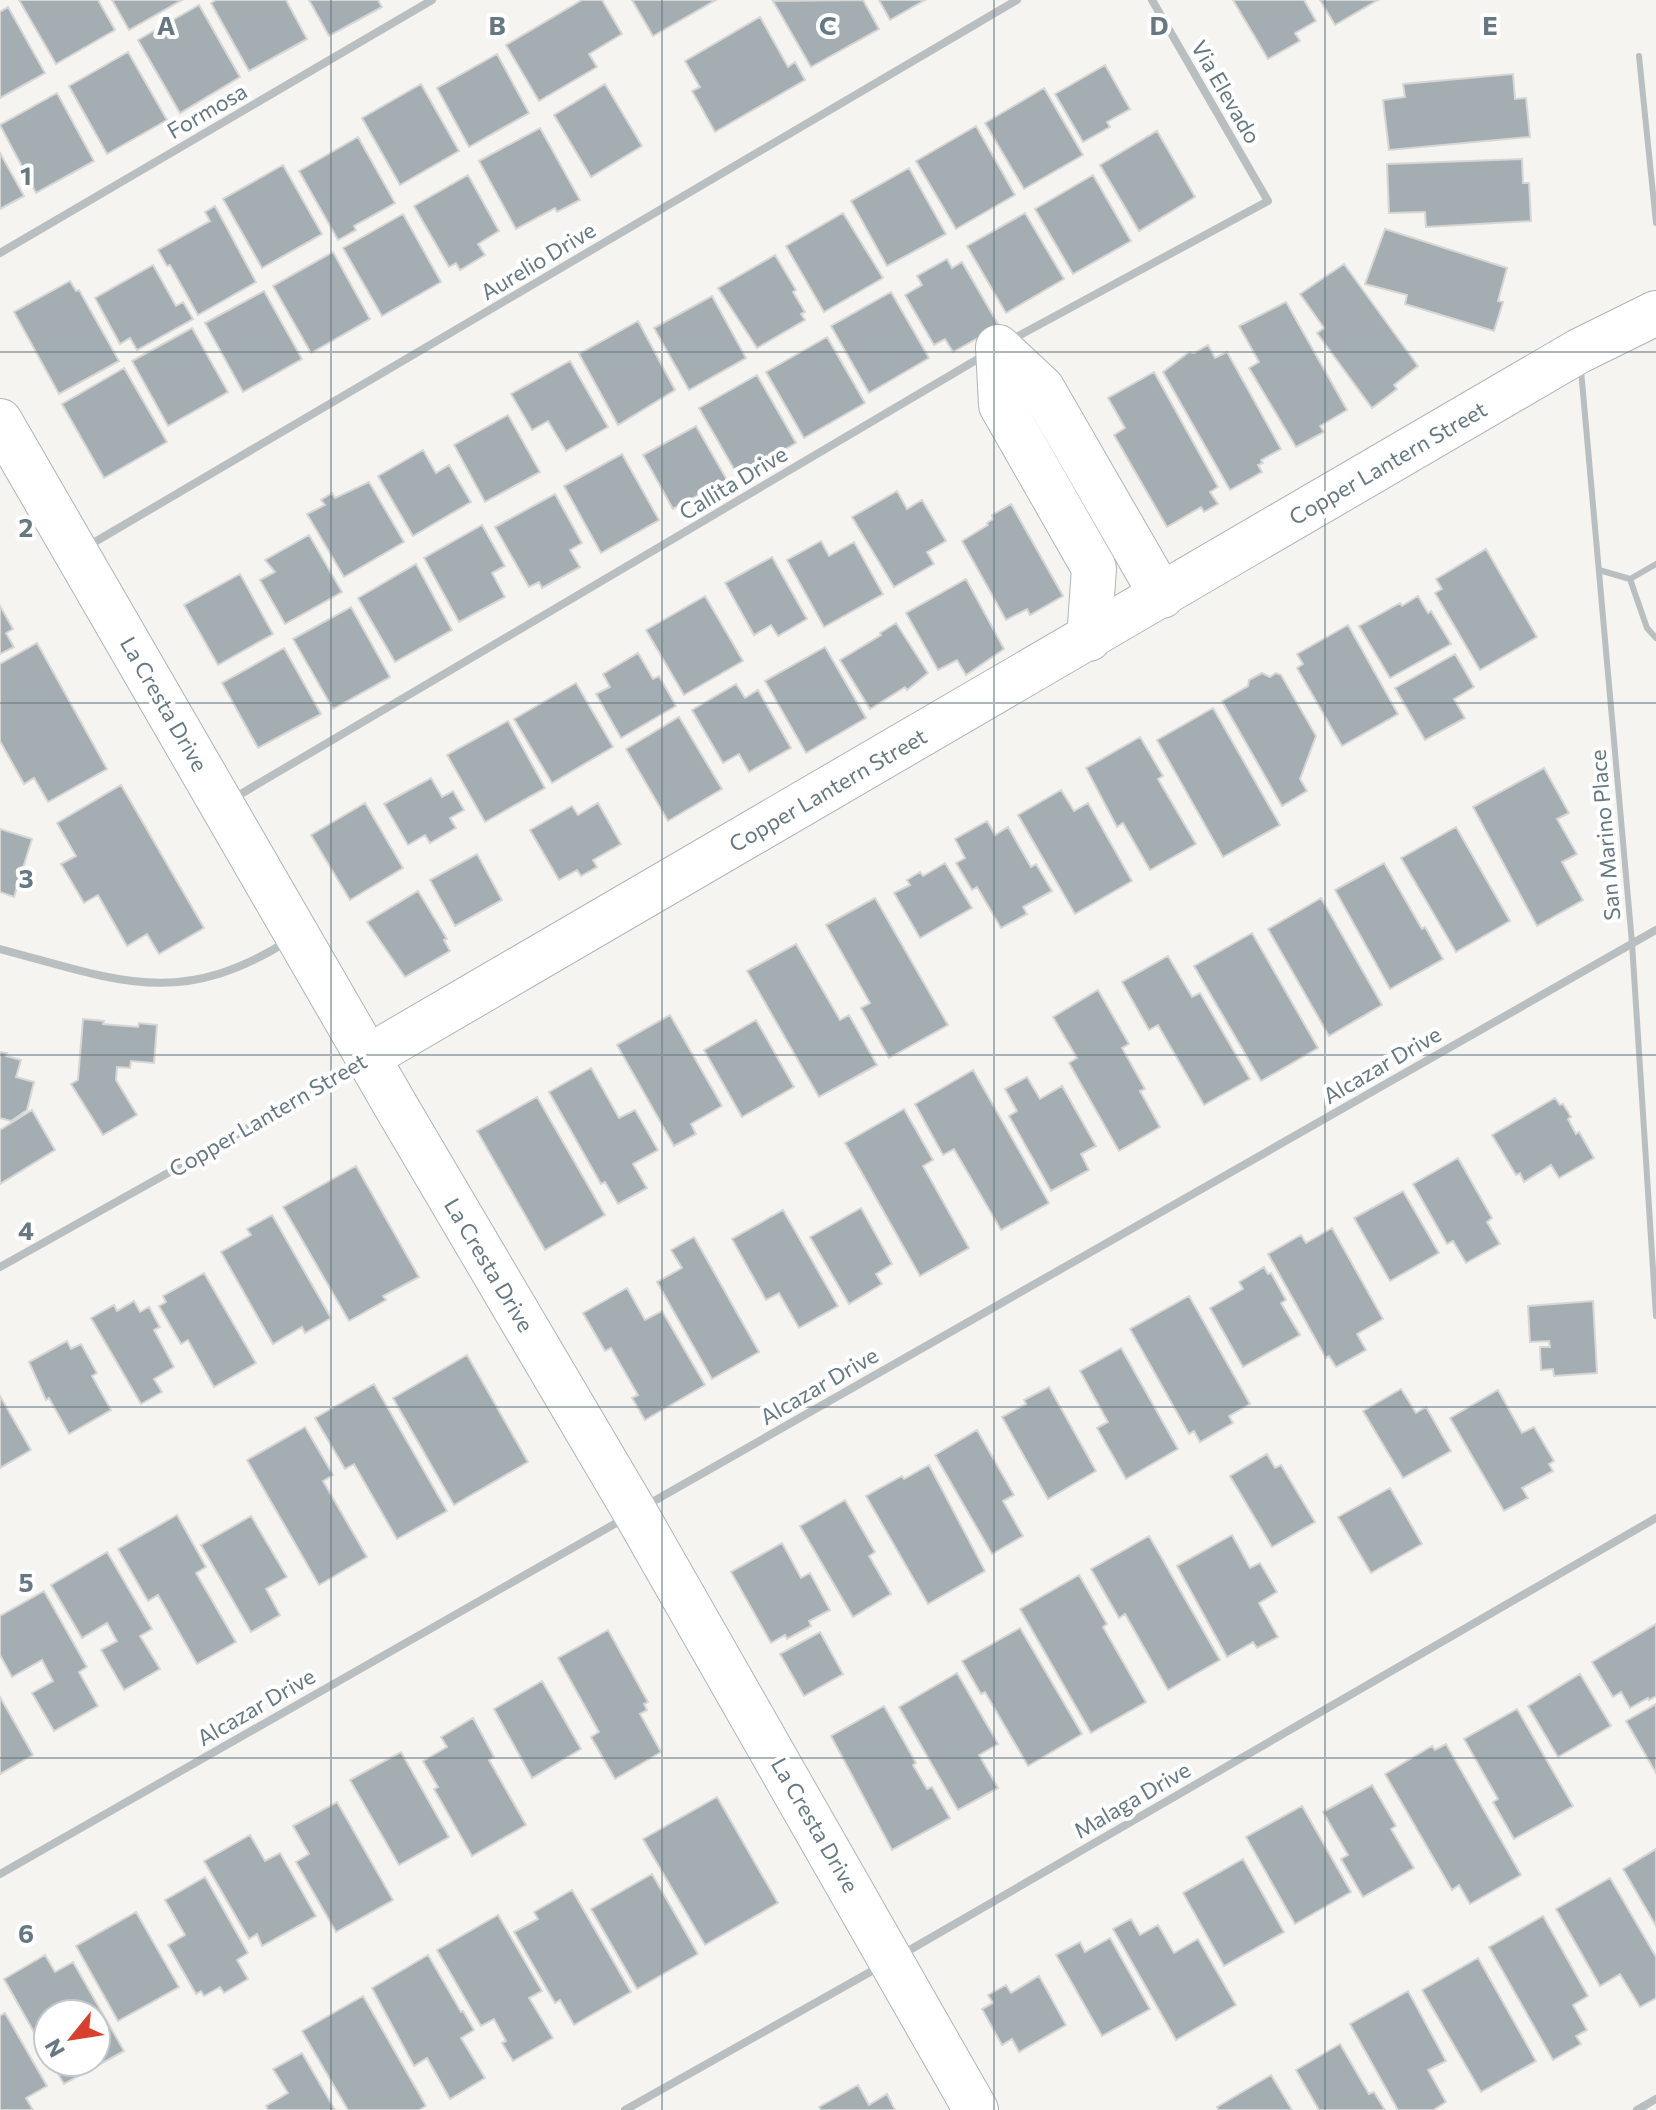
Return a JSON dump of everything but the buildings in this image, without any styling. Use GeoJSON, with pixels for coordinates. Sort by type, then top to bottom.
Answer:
{"type":"FeatureCollection","features":[{"type":"Feature","properties":{"kind":"street","name":"Formosa"},"geometry":{"type":"LineString","coordinates":[[0,253],[432,0]]}},
{"type":"Feature","properties":{"kind":"street","name":"Aurelio Drive"},"geometry":{"type":"LineString","coordinates":[[77,553],[1017,0]]}},
{"type":"Feature","properties":{"kind":"street","name":"Via Elevado"},"geometry":{"type":"LineString","coordinates":[[1152,0],[1268,201]]}},
{"type":"Feature","properties":{"kind":"street","name":"Callita Drive"},"geometry":{"type":"LineString","coordinates":[[222,805],[998,347],[1268,201]]}},
{"type":"Feature","properties":{"kind":"street","name":"Copper Lantern Street"},"geometry":{"type":"LineString","coordinates":[[0,1267],[318,1089],[1579,351],[1656,313]]}},
{"type":"Feature","properties":{"kind":"street"},"geometry":{"type":"LineString","coordinates":[[998,347],[1042,388],[1162,596]]}},
{"type":"Feature","properties":{"kind":"street"},"geometry":{"type":"LineString","coordinates":[[998,347],[1001,405],[1094,568],[1089,639]]}},
{"type":"Feature","properties":{"kind":"street","name":"La Cresta Drive"},"geometry":{"type":"LineString","coordinates":[[0,421],[635,1512],[976,2110]]}},
{"type":"Feature","properties":{"kind":"street","name":"Alcazar Drive"},"geometry":{"type":"LineString","coordinates":[[0,1874],[1656,930]]}},
{"type":"Feature","properties":{"kind":"street"},"geometry":{"type":"LineString","coordinates":[[0,949],[111,978],[148,984],[185,983],[225,973],[256,960],[297,935]]}},
{"type":"Feature","properties":{"kind":"street","name":"Malaga Drive"},"geometry":{"type":"LineString","coordinates":[[625,2110],[892,1960],[1656,1518]]}},
{"type":"Feature","properties":{"kind":"street"},"geometry":{"type":"LineString","coordinates":[[1637,2110],[1656,2099]]}},
{"type":"Feature","properties":{"kind":"lane"},"geometry":{"type":"LineString","coordinates":[[1639,56],[1656,223]]}},
{"type":"Feature","properties":{"kind":"lane","name":"San Marino Place"},"geometry":{"type":"LineString","coordinates":[[1579,351],[1632,943],[1656,1316]]}},
{"type":"Feature","properties":{"kind":"lane"},"geometry":{"type":"LineString","coordinates":[[1599,570],[1630,579],[1656,564]]}},
{"type":"Feature","properties":{"kind":"lane"},"geometry":{"type":"LineString","coordinates":[[1630,579],[1647,628],[1656,638]]}}]}
